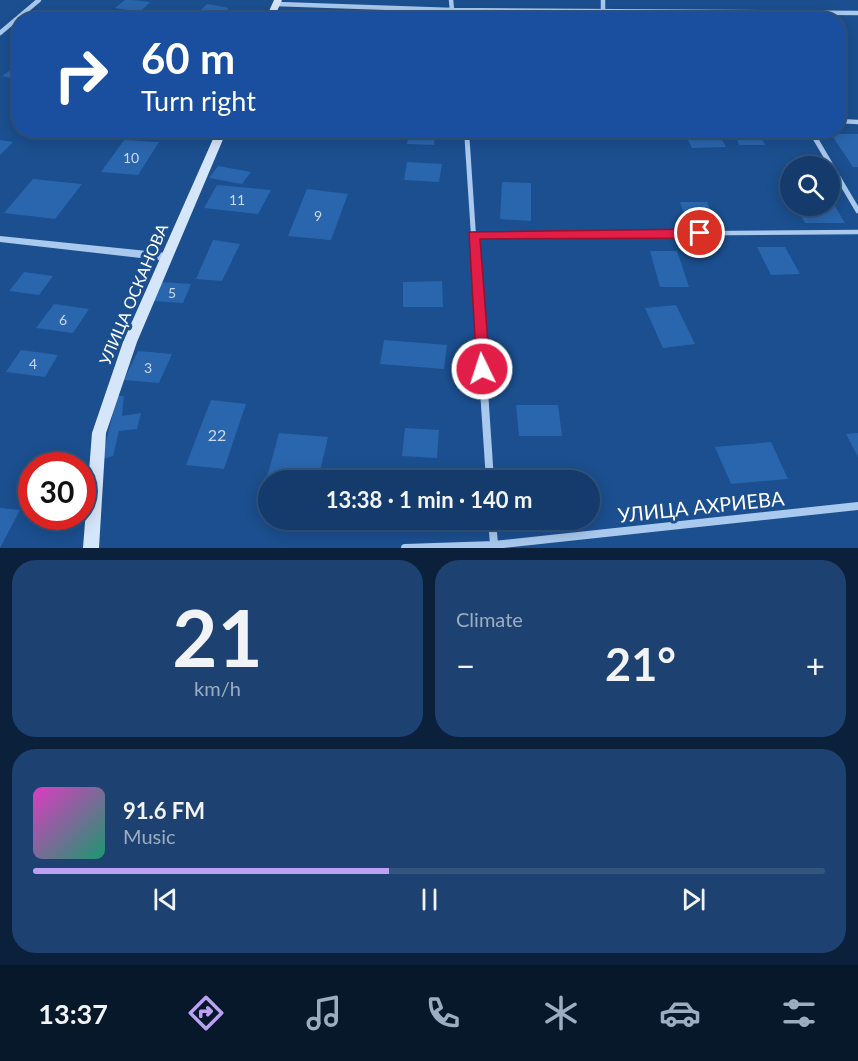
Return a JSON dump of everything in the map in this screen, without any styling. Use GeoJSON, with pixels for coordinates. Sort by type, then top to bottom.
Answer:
{"type":"FeatureCollection","features":[{"type":"Feature","properties":{"kind":"main road","name":"УЛИЦА ОСКАНОВА"},"geometry":{"type":"LineString","coordinates":[[91,548],[99,433],[130,342],[219,138]]}},
{"type":"Feature","properties":{"kind":"street"},"geometry":{"type":"LineString","coordinates":[[25,12],[39,0]]}},
{"type":"Feature","properties":{"kind":"street"},"geometry":{"type":"LineString","coordinates":[[451,0],[452,10]]}},
{"type":"Feature","properties":{"kind":"street"},"geometry":{"type":"LineString","coordinates":[[603,0],[603,11]]}},
{"type":"Feature","properties":{"kind":"street"},"geometry":{"type":"LineString","coordinates":[[277,2],[452,10],[730,12]]}},
{"type":"Feature","properties":{"kind":"street"},"geometry":{"type":"LineString","coordinates":[[0,33],[12,23]]}},
{"type":"Feature","properties":{"kind":"street"},"geometry":{"type":"LineString","coordinates":[[467,138],[489,470]]}},
{"type":"Feature","properties":{"kind":"street"},"geometry":{"type":"LineString","coordinates":[[816,138],[858,211]]}},
{"type":"Feature","properties":{"kind":"street"},"geometry":{"type":"LineString","coordinates":[[0,239],[167,257]]}},
{"type":"Feature","properties":{"kind":"street","name":"УЛИЦА АХРИЕВА"},"geometry":{"type":"LineString","coordinates":[[405,548],[494,545],[858,506]]}},
{"type":"Feature","properties":{"kind":"street"},"geometry":{"type":"LineString","coordinates":[[493,530],[494,545]]}},
{"type":"Feature","properties":{"kind":"lane"},"geometry":{"type":"LineString","coordinates":[[473,235],[858,232]]}},
{"type":"Feature","properties":{"kind":"building"},"geometry":{"type":"Polygon","coordinates":[[[125,0],[150,2],[140,12],[115,8],[125,0]]]}},
{"type":"Feature","properties":{"kind":"building"},"geometry":{"type":"Polygon","coordinates":[[[207,4],[229,8],[224,12],[199,12],[207,4]]]}},
{"type":"Feature","properties":{"kind":"building"},"geometry":{"type":"Polygon","coordinates":[[[12,69],[12,78],[2,76],[12,69]]]}},
{"type":"Feature","properties":{"kind":"building"},"geometry":{"type":"Polygon","coordinates":[[[846,134],[858,134],[858,167],[853,167],[834,138],[846,138],[846,134]]]}},
{"type":"Feature","properties":{"kind":"building"},"geometry":{"type":"Polygon","coordinates":[[[408,138],[435,138],[434,145],[407,144],[408,138]]]}},
{"type":"Feature","properties":{"kind":"building"},"geometry":{"type":"Polygon","coordinates":[[[687,138],[721,138],[726,147],[692,148],[687,138]]]}},
{"type":"Feature","properties":{"kind":"building"},"geometry":{"type":"Polygon","coordinates":[[[736,138],[762,138],[765,145],[739,145],[736,138]]]}},
{"type":"Feature","properties":{"kind":"building"},"geometry":{"type":"Polygon","coordinates":[[[0,140],[13,142],[0,155],[0,140]]]}},
{"type":"Feature","properties":{"kind":"building"},"geometry":{"type":"Polygon","coordinates":[[[124,140],[159,142],[138,175],[101,172],[124,140]]]}},
{"type":"Feature","properties":{"kind":"building"},"geometry":{"type":"Polygon","coordinates":[[[407,162],[442,164],[439,182],[404,180],[407,162]]]}},
{"type":"Feature","properties":{"kind":"building"},"geometry":{"type":"Polygon","coordinates":[[[218,166],[251,172],[242,184],[209,178],[218,166]]]}},
{"type":"Feature","properties":{"kind":"building"},"geometry":{"type":"Polygon","coordinates":[[[33,179],[82,184],[55,219],[4,213],[33,179]]]}},
{"type":"Feature","properties":{"kind":"building"},"geometry":{"type":"Polygon","coordinates":[[[502,182],[531,183],[531,221],[500,219],[502,182]]]}},
{"type":"Feature","properties":{"kind":"building"},"geometry":{"type":"Polygon","coordinates":[[[217,185],[271,190],[258,214],[204,208],[217,185]]]}},
{"type":"Feature","properties":{"kind":"building"},"geometry":{"type":"Polygon","coordinates":[[[307,189],[348,194],[331,240],[288,236],[307,189]]]}},
{"type":"Feature","properties":{"kind":"building"},"geometry":{"type":"Polygon","coordinates":[[[680,202],[707,202],[715,225],[687,224],[680,202]]]}},
{"type":"Feature","properties":{"kind":"building"},"geometry":{"type":"Polygon","coordinates":[[[840,215],[845,223],[805,223],[801,216],[840,215]]]}},
{"type":"Feature","properties":{"kind":"building"},"geometry":{"type":"Polygon","coordinates":[[[213,240],[240,244],[222,281],[196,279],[213,240]]]}},
{"type":"Feature","properties":{"kind":"building"},"geometry":{"type":"Polygon","coordinates":[[[757,247],[785,247],[800,274],[771,275],[757,247]]]}},
{"type":"Feature","properties":{"kind":"building"},"geometry":{"type":"Polygon","coordinates":[[[650,251],[677,251],[689,287],[660,287],[650,251]]]}},
{"type":"Feature","properties":{"kind":"building"},"geometry":{"type":"Polygon","coordinates":[[[24,272],[53,276],[39,295],[9,291],[24,272]]]}},
{"type":"Feature","properties":{"kind":"building"},"geometry":{"type":"Polygon","coordinates":[[[442,281],[443,307],[403,307],[403,282],[442,281]]]}},
{"type":"Feature","properties":{"kind":"building"},"geometry":{"type":"Polygon","coordinates":[[[162,282],[191,284],[183,303],[153,301],[162,282]]]}},
{"type":"Feature","properties":{"kind":"building"},"geometry":{"type":"Polygon","coordinates":[[[54,304],[89,309],[73,333],[36,328],[54,304]]]}},
{"type":"Feature","properties":{"kind":"building"},"geometry":{"type":"Polygon","coordinates":[[[676,305],[695,344],[663,348],[645,308],[676,305]]]}},
{"type":"Feature","properties":{"kind":"building"},"geometry":{"type":"Polygon","coordinates":[[[384,340],[447,345],[444,369],[380,364],[384,340]]]}},
{"type":"Feature","properties":{"kind":"building"},"geometry":{"type":"Polygon","coordinates":[[[21,350],[58,355],[45,377],[6,372],[21,350]]]}},
{"type":"Feature","properties":{"kind":"building"},"geometry":{"type":"Polygon","coordinates":[[[138,351],[172,354],[159,383],[124,380],[138,351]]]}},
{"type":"Feature","properties":{"kind":"building"},"geometry":{"type":"Polygon","coordinates":[[[117,396],[124,396],[122,416],[141,413],[137,429],[119,431],[113,456],[102,459],[117,396]]]}},
{"type":"Feature","properties":{"kind":"building"},"geometry":{"type":"Polygon","coordinates":[[[211,400],[246,404],[224,469],[186,465],[211,400]]]}},
{"type":"Feature","properties":{"kind":"building"},"geometry":{"type":"Polygon","coordinates":[[[516,405],[558,405],[562,436],[519,436],[516,405]]]}},
{"type":"Feature","properties":{"kind":"building"},"geometry":{"type":"Polygon","coordinates":[[[405,428],[439,430],[437,458],[402,456],[405,428]]]}},
{"type":"Feature","properties":{"kind":"building"},"geometry":{"type":"Polygon","coordinates":[[[279,433],[328,437],[320,470],[269,470],[279,433]]]}},
{"type":"Feature","properties":{"kind":"building"},"geometry":{"type":"Polygon","coordinates":[[[858,433],[858,457],[846,434],[858,433]]]}},
{"type":"Feature","properties":{"kind":"building"},"geometry":{"type":"Polygon","coordinates":[[[771,442],[788,479],[731,484],[715,447],[771,442]]]}},
{"type":"Feature","properties":{"kind":"building"},"geometry":{"type":"Polygon","coordinates":[[[0,508],[18,510],[18,514],[0,548],[0,508]]]}},
{"type":"Feature","properties":{"kind":"route"},"geometry":{"type":"LineString","coordinates":[[482,369],[473,235],[700,233]]}}]}
